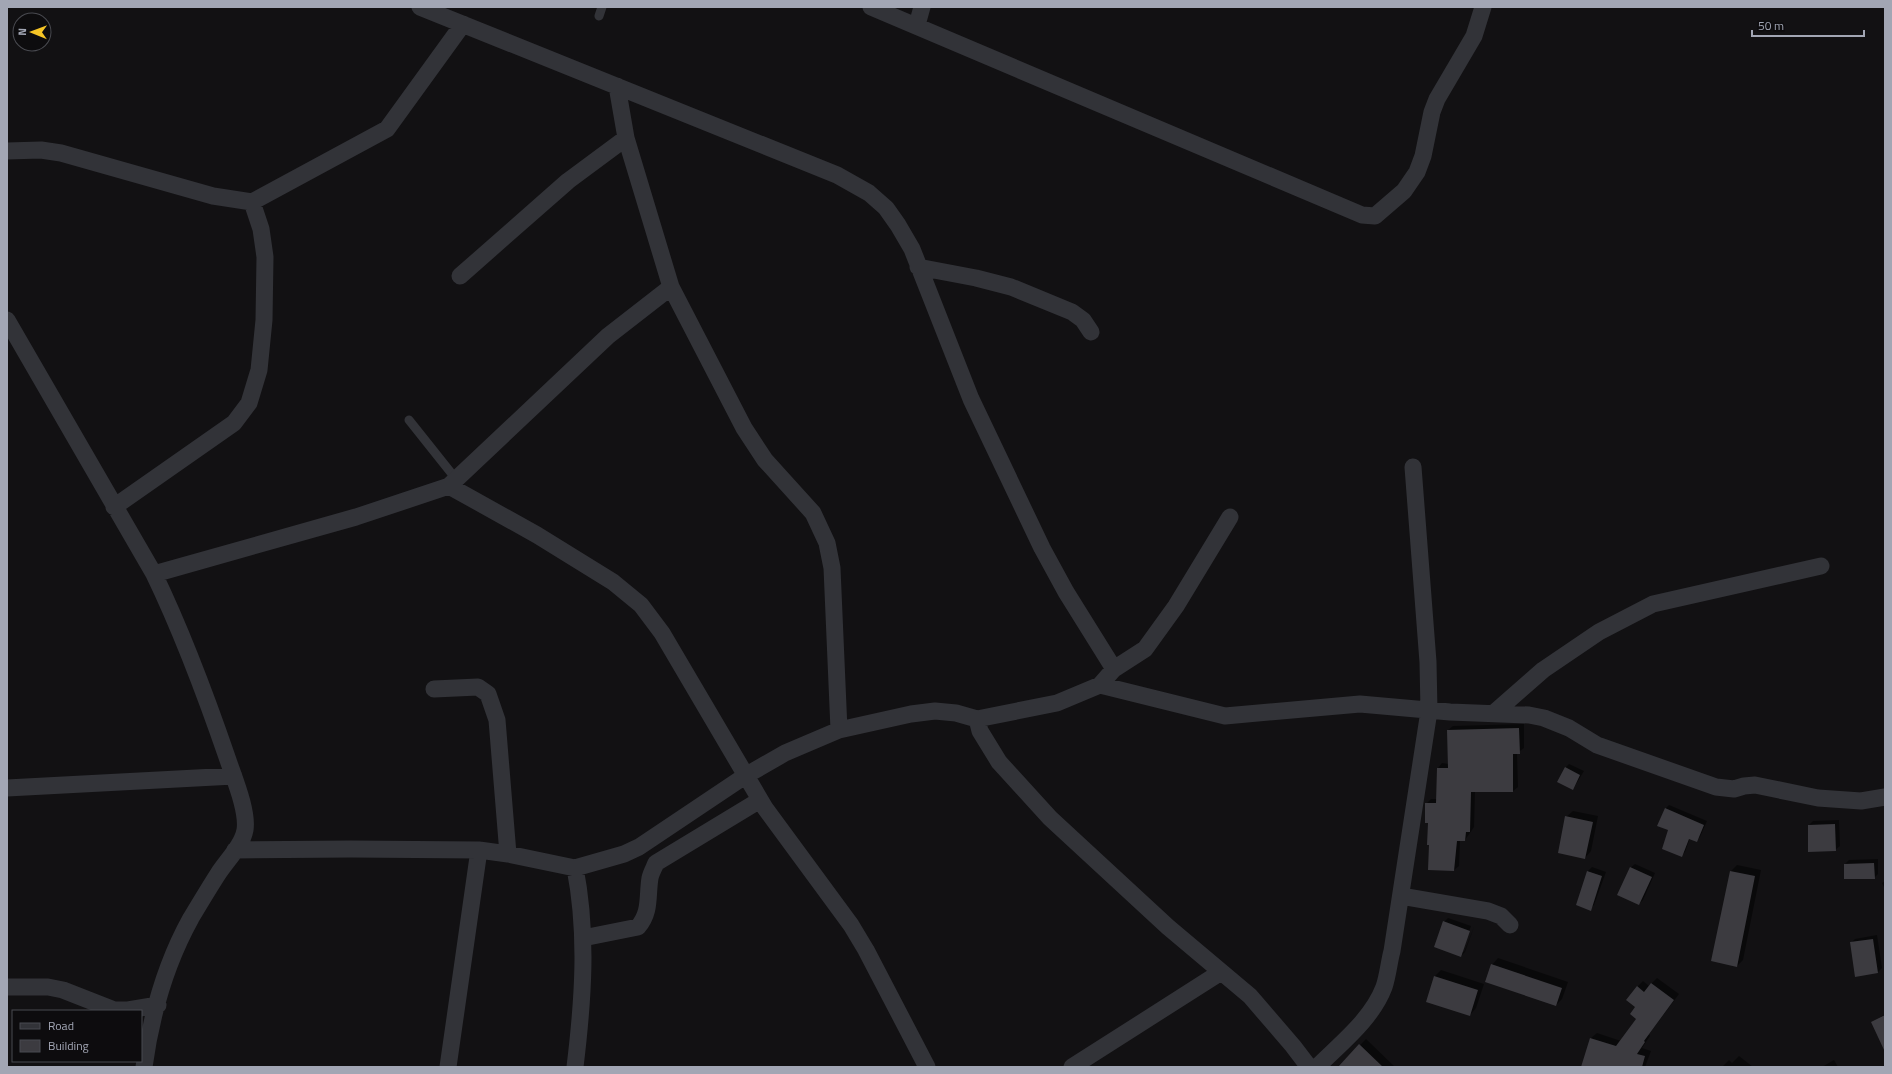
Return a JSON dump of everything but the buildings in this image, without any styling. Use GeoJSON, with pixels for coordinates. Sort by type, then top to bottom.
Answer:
{"type":"FeatureCollection","features":[{"type":"Feature","properties":{"kind":"street"},"geometry":{"type":"LineString","coordinates":[[420,7],[836,175],[869,194],[886,208],[912,249],[971,399],[1042,548],[1066,592],[1114,669]]}},
{"type":"Feature","properties":{"kind":"street"},"geometry":{"type":"LineString","coordinates":[[871,7],[917,25],[1362,215],[1375,216],[1404,191],[1417,172],[1423,156],[1432,112],[1437,99],[1474,36],[1483,7]]}},
{"type":"Feature","properties":{"kind":"street"},"geometry":{"type":"LineString","coordinates":[[917,25],[922,7]]}},
{"type":"Feature","properties":{"kind":"street"},"geometry":{"type":"LineString","coordinates":[[7,151],[41,150],[61,153],[213,196],[252,202],[387,129],[463,24]]}},
{"type":"Feature","properties":{"kind":"street"},"geometry":{"type":"LineString","coordinates":[[617,86],[626,138],[671,287],[744,428],[766,460],[813,513],[827,543],[832,568],[839,730]]}},
{"type":"Feature","properties":{"kind":"street"},"geometry":{"type":"LineString","coordinates":[[460,276],[568,181],[626,138]]}},
{"type":"Feature","properties":{"kind":"street"},"geometry":{"type":"LineString","coordinates":[[114,507],[234,423],[249,403],[259,370],[264,320],[265,257],[261,229],[252,202]]}},
{"type":"Feature","properties":{"kind":"street"},"geometry":{"type":"LineString","coordinates":[[918,267],[976,278],[1011,287],[1072,312],[1083,320],[1091,332]]}},
{"type":"Feature","properties":{"kind":"street"},"geometry":{"type":"LineString","coordinates":[[154,574],[356,517],[452,482],[608,336],[671,287]]}},
{"type":"Feature","properties":{"kind":"street"},"geometry":{"type":"LineString","coordinates":[[7,320],[154,574],[174,616],[207,697],[234,776],[245,818],[245,831],[235,850],[191,919],[167,969],[158,1005],[148,1034],[144,1067]]}},
{"type":"Feature","properties":{"kind":"street"},"geometry":{"type":"LineString","coordinates":[[1317,1067],[1364,1019],[1372,1009],[1384,987],[1392,951],[1401,896],[1429,711],[1428,662],[1413,467]]}},
{"type":"Feature","properties":{"kind":"street"},"geometry":{"type":"LineString","coordinates":[[452,482],[601,574],[641,605],[662,633],[682,666],[744,776],[818,882],[851,925],[866,950],[927,1067]]}},
{"type":"Feature","properties":{"kind":"street"},"geometry":{"type":"LineString","coordinates":[[235,850],[479,850],[508,854],[575,868],[624,854],[639,847],[744,776],[785,753],[839,730],[911,714],[935,711],[956,713],[977,719],[1057,703],[1100,685],[1114,669],[1144,649],[1176,606],[1230,517]]}},
{"type":"Feature","properties":{"kind":"street"},"geometry":{"type":"LineString","coordinates":[[1494,713],[1543,670],[1599,632],[1653,604],[1821,566]]}},
{"type":"Feature","properties":{"kind":"street"},"geometry":{"type":"LineString","coordinates":[[1100,685],[1225,716],[1360,704],[1429,711],[1529,715],[1544,718],[1569,728],[1596,745],[1716,787],[1734,789],[1755,785],[1818,798],[1861,801],[1885,797]]}},
{"type":"Feature","properties":{"kind":"street"},"geometry":{"type":"LineString","coordinates":[[434,689],[478,687],[488,694],[497,720],[508,854]]}},
{"type":"Feature","properties":{"kind":"street"},"geometry":{"type":"LineString","coordinates":[[977,719],[980,731],[999,762],[1050,818],[1168,926],[1250,996],[1309,1067]]}},
{"type":"Feature","properties":{"kind":"street"},"geometry":{"type":"LineString","coordinates":[[7,788],[234,776]]}},
{"type":"Feature","properties":{"kind":"street"},"geometry":{"type":"LineString","coordinates":[[583,938],[638,927],[644,920],[648,909],[650,877],[656,863],[760,800]]}},
{"type":"Feature","properties":{"kind":"street"},"geometry":{"type":"LineString","coordinates":[[448,1067],[479,850]]}},
{"type":"Feature","properties":{"kind":"street"},"geometry":{"type":"LineString","coordinates":[[574,1067],[582,1010],[583,938],[580,892],[575,868]]}},
{"type":"Feature","properties":{"kind":"street"},"geometry":{"type":"LineString","coordinates":[[1401,896],[1488,911],[1501,916],[1510,924]]}},
{"type":"Feature","properties":{"kind":"street"},"geometry":{"type":"LineString","coordinates":[[1072,1067],[1221,972]]}},
{"type":"Feature","properties":{"kind":"street"},"geometry":{"type":"LineString","coordinates":[[7,987],[48,987],[63,990],[114,1010],[128,1010],[158,1005]]}},
{"type":"Feature","properties":{"kind":"lane"},"geometry":{"type":"LineString","coordinates":[[599,16],[602,7]]}},
{"type":"Feature","properties":{"kind":"lane"},"geometry":{"type":"LineString","coordinates":[[409,420],[452,482]]}}]}
